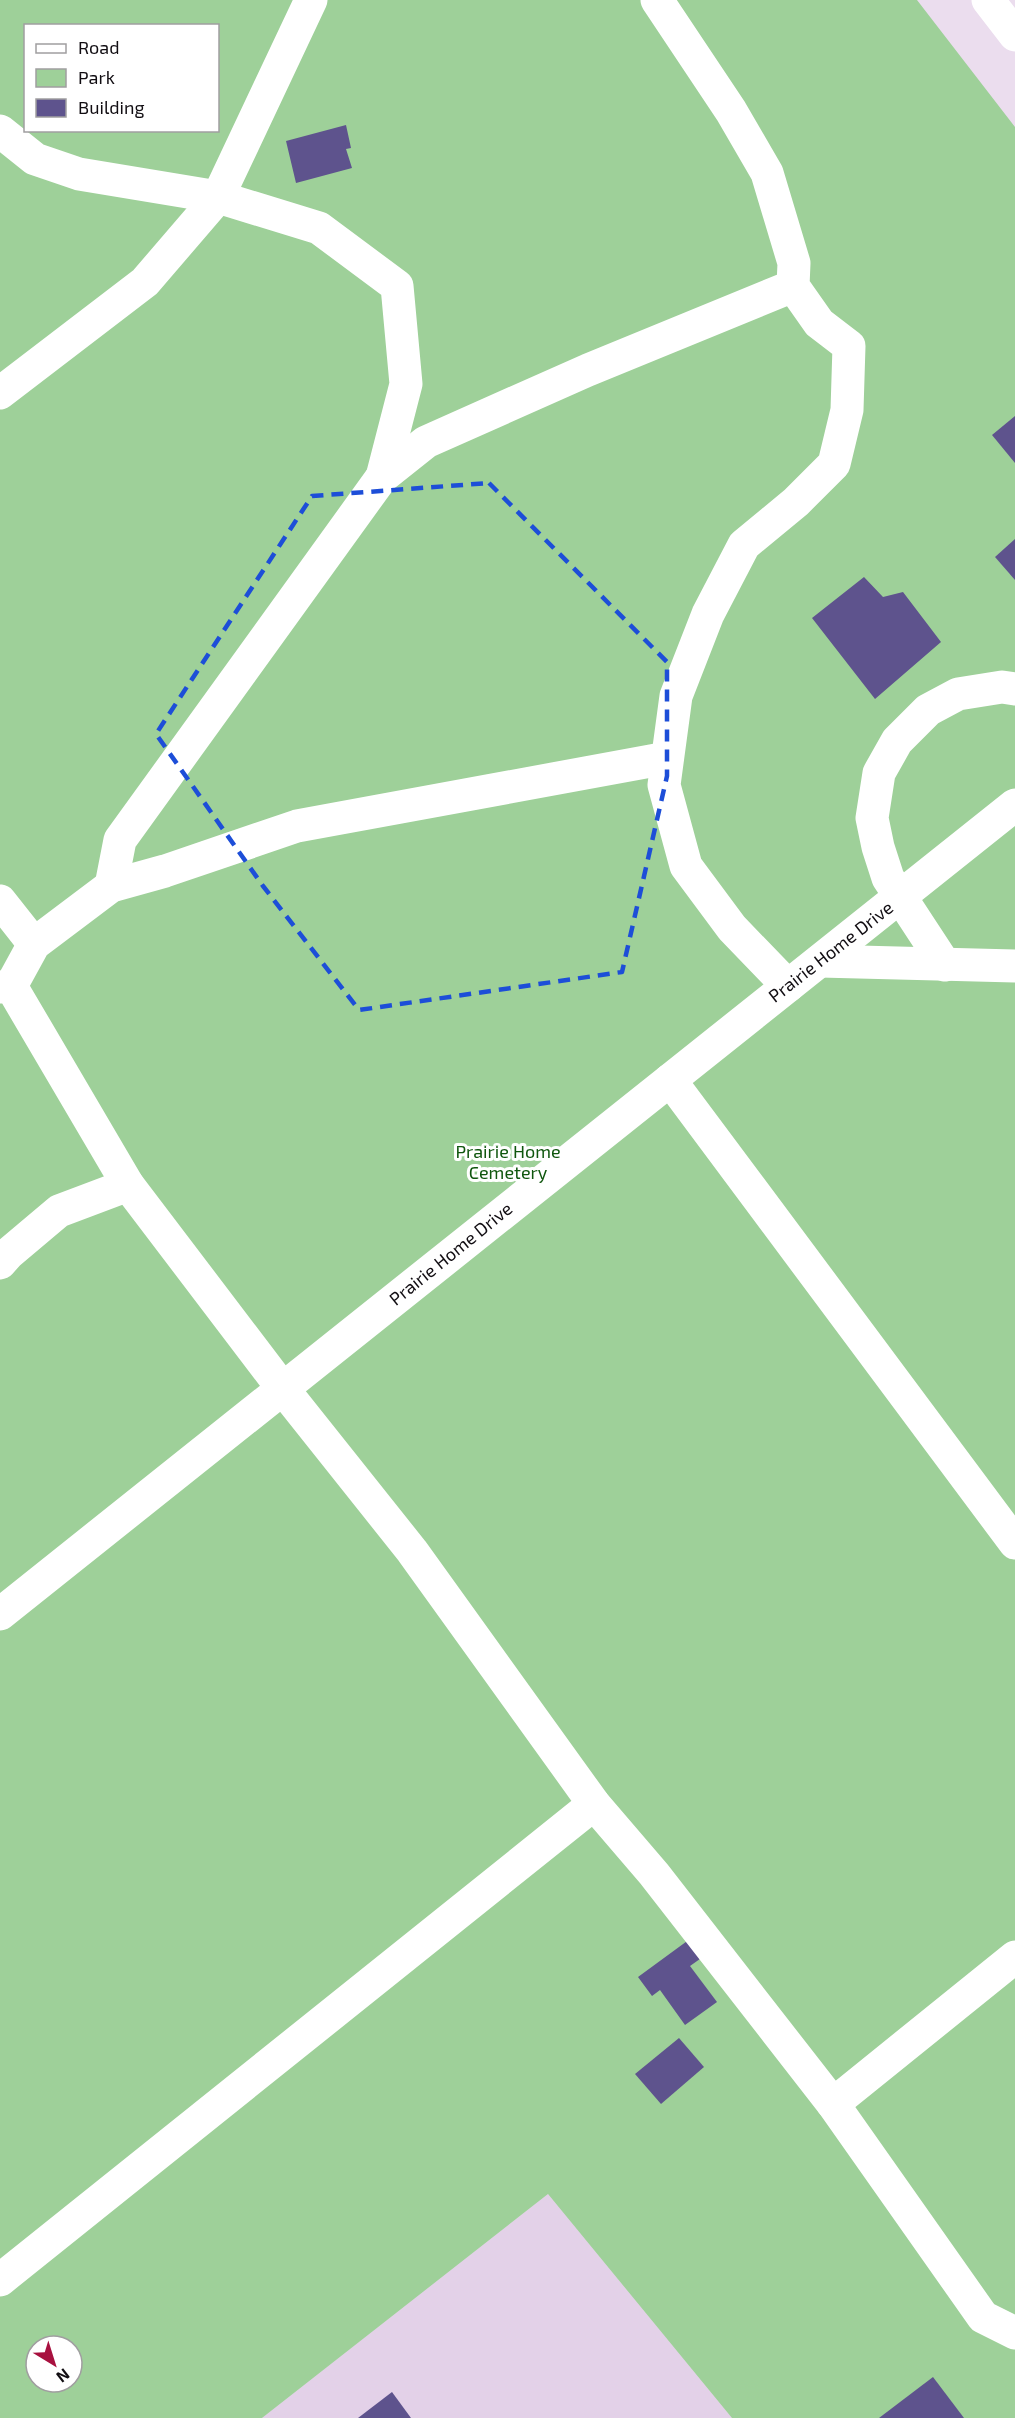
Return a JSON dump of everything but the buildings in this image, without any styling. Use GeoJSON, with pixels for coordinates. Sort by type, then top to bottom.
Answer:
{"type":"FeatureCollection","features":[{"type":"Feature","properties":{"kind":"street"},"geometry":{"type":"LineString","coordinates":[[0,393],[144,282],[218,197],[311,0]]}},
{"type":"Feature","properties":{"kind":"street"},"geometry":{"type":"LineString","coordinates":[[657,0],[731,111],[767,172],[794,263],[793,286],[819,323],[849,346],[847,410],[834,464],[796,502],[744,545],[708,614],[676,696],[664,785],[686,866],[732,928],[788,986]]}},
{"type":"Feature","properties":{"kind":"street"},"geometry":{"type":"LineString","coordinates":[[988,0],[1015,35]]}},
{"type":"Feature","properties":{"kind":"street"},"geometry":{"type":"LineString","coordinates":[[0,130],[35,159],[79,174],[218,197],[319,228],[397,286],[406,384],[382,477]]}},
{"type":"Feature","properties":{"kind":"street"},"geometry":{"type":"LineString","coordinates":[[111,886],[120,840],[382,477],[426,442],[588,370],[793,286]]}},
{"type":"Feature","properties":{"kind":"street"},"geometry":{"type":"LineString","coordinates":[[945,964],[888,878],[872,818],[879,773],[897,741],[928,710],[958,694],[1002,687],[1015,689]]}},
{"type":"Feature","properties":{"kind":"street"},"geometry":{"type":"LineString","coordinates":[[667,758],[297,826],[165,871],[111,886],[34,944],[6,986],[128,1185],[283,1389],[412,1551],[594,1804],[654,1874],[833,2104],[983,2317],[1015,2332]]}},
{"type":"Feature","properties":{"kind":"street","name":"Prairie Home Drive"},"geometry":{"type":"LineString","coordinates":[[0,1614],[1015,805]]}},
{"type":"Feature","properties":{"kind":"street"},"geometry":{"type":"LineString","coordinates":[[0,902],[34,944]]}},
{"type":"Feature","properties":{"kind":"street"},"geometry":{"type":"LineString","coordinates":[[820,961],[1015,966]]}},
{"type":"Feature","properties":{"kind":"street"},"geometry":{"type":"LineString","coordinates":[[670,1080],[1015,1543]]}},
{"type":"Feature","properties":{"kind":"street"},"geometry":{"type":"LineString","coordinates":[[0,1263],[59,1211],[128,1185]]}},
{"type":"Feature","properties":{"kind":"street"},"geometry":{"type":"LineString","coordinates":[[0,2280],[594,1804]]}},
{"type":"Feature","properties":{"kind":"street"},"geometry":{"type":"LineString","coordinates":[[833,2104],[1015,1957]]}},
{"type":"Feature","properties":{"kind":"highlighted area"},"geometry":{"type":"Polygon","coordinates":[[[489,483],[667,662],[667,776],[622,972],[359,1010],[263,886],[156,734],[312,496],[489,483]]]}},
{"type":"Feature","properties":{"kind":"shaded area"},"geometry":{"type":"Polygon","coordinates":[[[548,2194],[732,2418],[262,2418],[548,2194]]]}},
{"type":"Feature","properties":{"kind":"green space","name":"Prairie Home Cemetery"},"geometry":{"type":"Polygon","coordinates":[[[0,0],[917,0],[1015,127],[1015,2418],[732,2418],[548,2194],[262,2418],[0,2418],[0,0]]]}}]}
